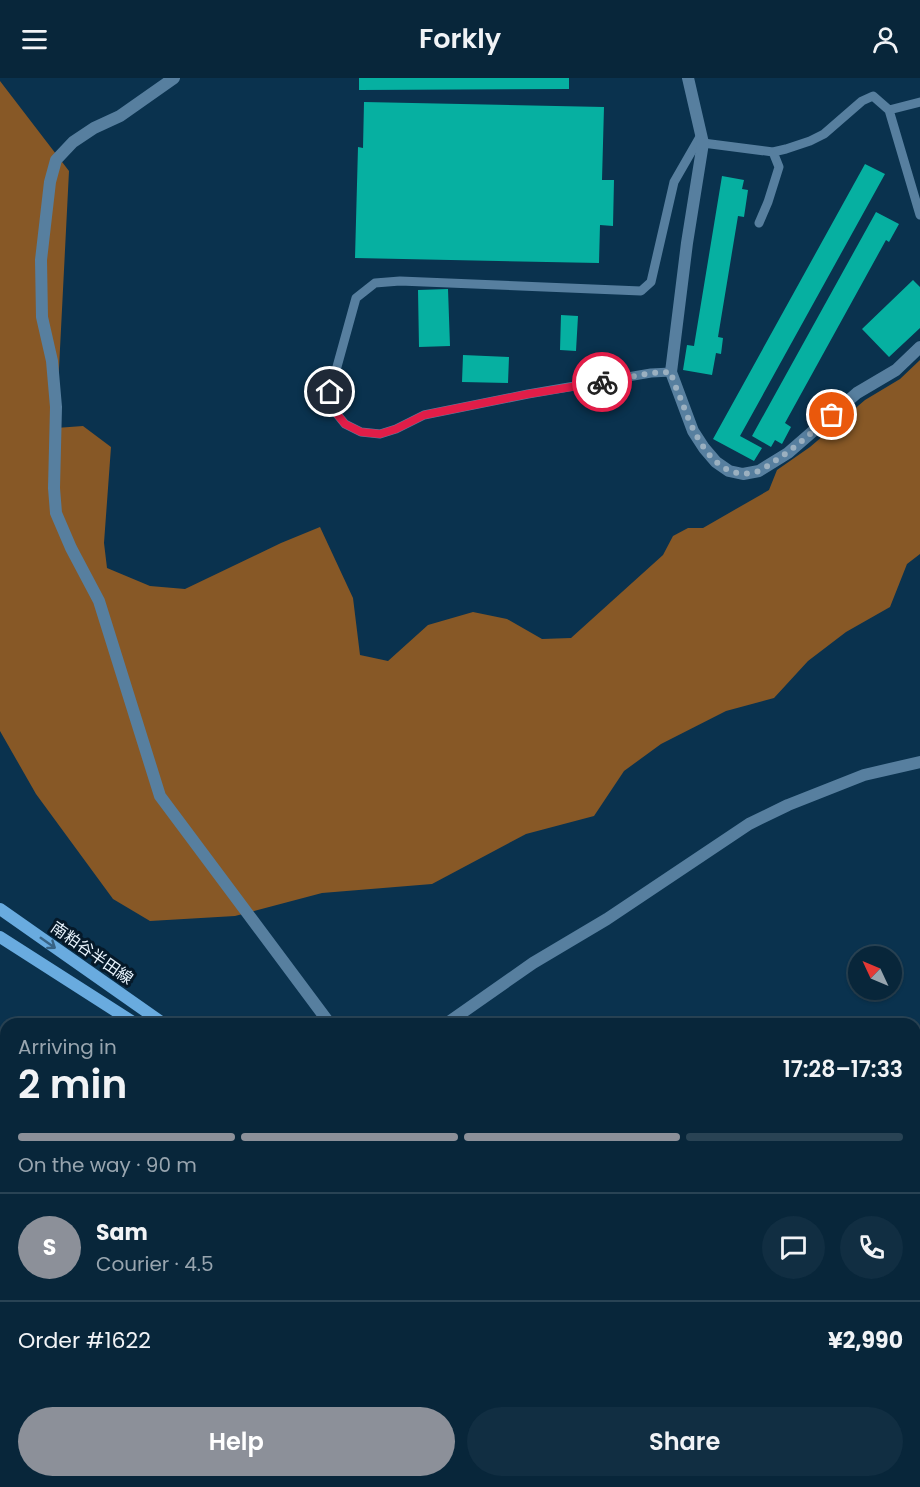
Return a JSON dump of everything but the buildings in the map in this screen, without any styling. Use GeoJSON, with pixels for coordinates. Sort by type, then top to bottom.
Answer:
{"type":"FeatureCollection","features":[{"type":"Feature","properties":{"kind":"main road","name":"南粕谷半田線"},"geometry":{"type":"LineString","coordinates":[[0,909],[155,1018]]}},
{"type":"Feature","properties":{"kind":"main road"},"geometry":{"type":"LineString","coordinates":[[0,937],[127,1018]]}},
{"type":"Feature","properties":{"kind":"street"},"geometry":{"type":"LineString","coordinates":[[174,78],[120,116],[94,128],[73,142],[56,160],[50,182],[41,260],[42,317],[52,361],[56,407],[54,488],[56,513],[71,548],[99,601],[160,796],[326,1018]]}},
{"type":"Feature","properties":{"kind":"street"},"geometry":{"type":"LineString","coordinates":[[688,78],[702,139],[671,372],[693,431],[716,462],[729,471],[743,474],[759,471],[788,453],[857,393],[896,370],[920,347]]}},
{"type":"Feature","properties":{"kind":"street"},"geometry":{"type":"LineString","coordinates":[[455,1018],[533,963],[607,919],[750,824],[788,805],[864,775],[920,762]]}},
{"type":"Feature","properties":{"kind":"lane"},"geometry":{"type":"LineString","coordinates":[[671,372],[651,373],[528,394],[424,415],[380,434],[361,432],[345,424],[332,408],[330,392],[356,298],[375,283],[400,281],[641,291],[651,282],[674,182],[702,139],[773,152],[810,141],[824,134],[862,101],[873,96],[889,110],[920,215]]}},
{"type":"Feature","properties":{"kind":"lane"},"geometry":{"type":"LineString","coordinates":[[889,110],[920,102]]}},
{"type":"Feature","properties":{"kind":"lane"},"geometry":{"type":"LineString","coordinates":[[759,223],[779,167],[773,152]]}},
{"type":"Feature","properties":{"kind":"shaded area"},"geometry":{"type":"Polygon","coordinates":[[[0,81],[69,171],[56,428],[83,426],[111,447],[104,543],[107,568],[150,586],[185,589],[320,527],[353,598],[360,655],[388,661],[428,625],[473,612],[507,619],[542,639],[571,638],[663,555],[673,536],[688,528],[703,528],[769,490],[777,470],[810,447],[865,400],[900,379],[920,360],[920,554],[907,564],[890,607],[846,632],[808,661],[774,698],[726,711],[661,744],[624,771],[594,816],[526,834],[432,884],[322,893],[235,916],[150,921],[113,899],[36,794],[0,731],[0,81]]]}},
{"type":"Feature","properties":{"kind":"way so far"},"geometry":{"type":"LineString","coordinates":[[602,382],[651,373],[671,372],[693,431],[704,448],[716,462],[729,471],[743,474],[759,471],[788,453],[832,415]]}},
{"type":"Feature","properties":{"kind":"route"},"geometry":{"type":"LineString","coordinates":[[330,392],[332,408],[345,424],[361,432],[380,434],[424,415],[602,382]]}}]}
